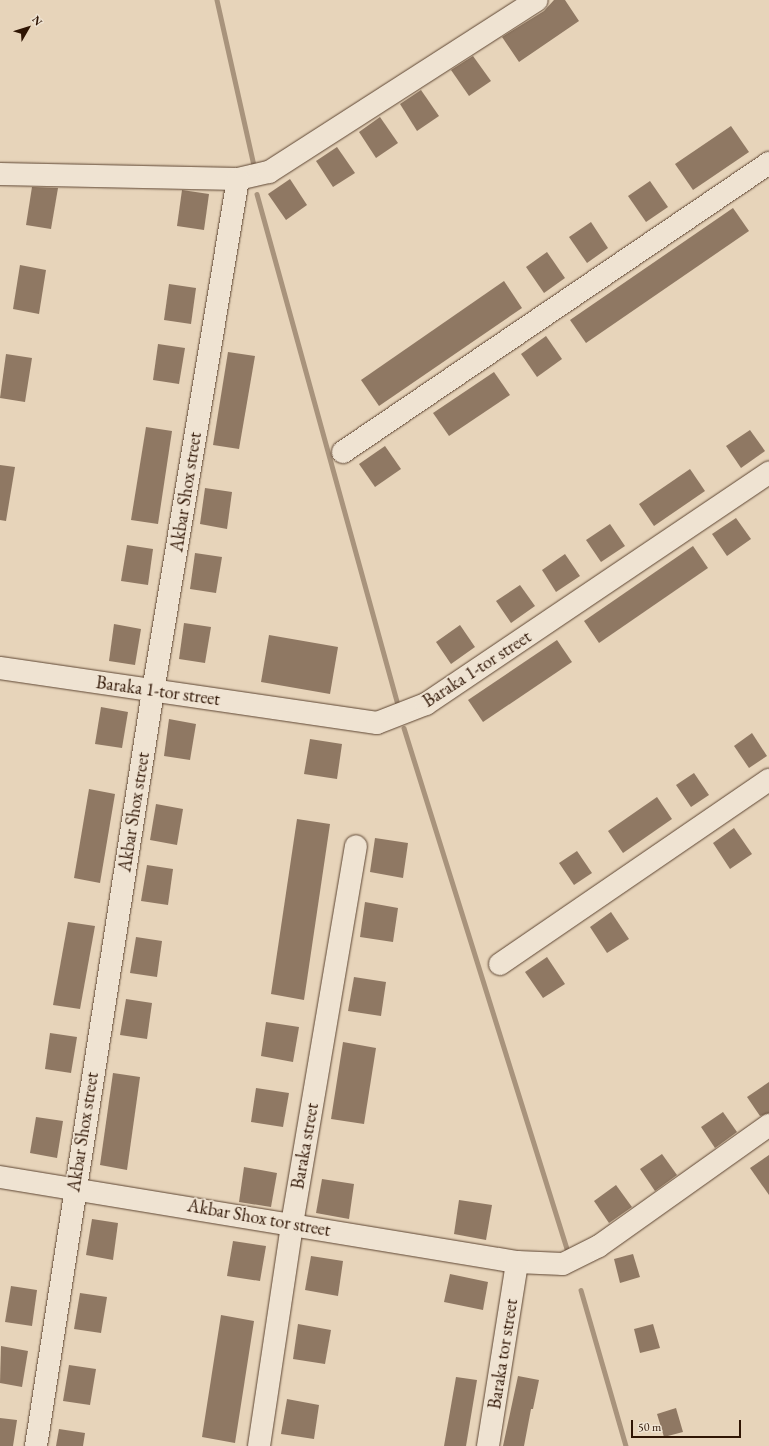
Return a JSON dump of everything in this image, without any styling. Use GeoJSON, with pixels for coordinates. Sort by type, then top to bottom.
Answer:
{"type":"FeatureCollection","features":[{"type":"Feature","properties":{"kind":"street"},"geometry":{"type":"LineString","coordinates":[[0,174],[238,179],[269,172],[537,0]]}},
{"type":"Feature","properties":{"kind":"street"},"geometry":{"type":"LineString","coordinates":[[343,452],[769,162]]}},
{"type":"Feature","properties":{"kind":"street","name":"Akbar Shox street"},"geometry":{"type":"LineString","coordinates":[[36,1446],[74,1187],[153,691],[238,179]]}},
{"type":"Feature","properties":{"kind":"street","name":"Baraka 1-tor street"},"geometry":{"type":"LineString","coordinates":[[0,668],[377,723],[426,704],[769,473]]}},
{"type":"Feature","properties":{"kind":"street"},"geometry":{"type":"LineString","coordinates":[[500,964],[769,780]]}},
{"type":"Feature","properties":{"kind":"street","name":"Baraka street"},"geometry":{"type":"LineString","coordinates":[[259,1446],[292,1224],[356,846]]}},
{"type":"Feature","properties":{"kind":"street","name":"Akbar Shox tor street"},"geometry":{"type":"LineString","coordinates":[[0,1177],[74,1187],[517,1262],[563,1264],[599,1246],[769,1125]]}},
{"type":"Feature","properties":{"kind":"street","name":"Baraka tor street"},"geometry":{"type":"LineString","coordinates":[[488,1446],[517,1262]]}},
{"type":"Feature","properties":{"kind":"building"},"geometry":{"type":"Polygon","coordinates":[[[554,0],[565,0],[579,21],[519,62],[502,37],[544,11],[554,0]]]}},
{"type":"Feature","properties":{"kind":"building"},"geometry":{"type":"Polygon","coordinates":[[[473,56],[491,81],[469,96],[451,70],[473,56]]]}},
{"type":"Feature","properties":{"kind":"building"},"geometry":{"type":"Polygon","coordinates":[[[421,90],[439,116],[417,131],[400,104],[421,90]]]}},
{"type":"Feature","properties":{"kind":"building"},"geometry":{"type":"Polygon","coordinates":[[[380,117],[398,143],[376,158],[359,132],[380,117]]]}},
{"type":"Feature","properties":{"kind":"building"},"geometry":{"type":"Polygon","coordinates":[[[731,126],[749,152],[693,190],[675,164],[731,126]]]}},
{"type":"Feature","properties":{"kind":"building"},"geometry":{"type":"Polygon","coordinates":[[[337,147],[355,173],[333,187],[316,161],[337,147]]]}},
{"type":"Feature","properties":{"kind":"building"},"geometry":{"type":"Polygon","coordinates":[[[290,179],[307,205],[286,220],[268,194],[290,179]]]}},
{"type":"Feature","properties":{"kind":"building"},"geometry":{"type":"Polygon","coordinates":[[[650,181],[668,207],[646,222],[628,196],[650,181]]]}},
{"type":"Feature","properties":{"kind":"building"},"geometry":{"type":"Polygon","coordinates":[[[32,187],[58,188],[51,229],[26,225],[32,187]]]}},
{"type":"Feature","properties":{"kind":"building"},"geometry":{"type":"Polygon","coordinates":[[[182,190],[209,194],[204,230],[177,226],[182,190]]]}},
{"type":"Feature","properties":{"kind":"building"},"geometry":{"type":"Polygon","coordinates":[[[733,208],[749,231],[586,343],[570,320],[733,208]]]}},
{"type":"Feature","properties":{"kind":"building"},"geometry":{"type":"Polygon","coordinates":[[[591,222],[608,248],[587,263],[569,237],[591,222]]]}},
{"type":"Feature","properties":{"kind":"building"},"geometry":{"type":"Polygon","coordinates":[[[547,252],[565,278],[544,293],[526,267],[547,252]]]}},
{"type":"Feature","properties":{"kind":"building"},"geometry":{"type":"Polygon","coordinates":[[[20,265],[46,270],[39,314],[13,309],[20,265]]]}},
{"type":"Feature","properties":{"kind":"building"},"geometry":{"type":"Polygon","coordinates":[[[504,281],[522,308],[379,406],[361,380],[504,281]]]}},
{"type":"Feature","properties":{"kind":"building"},"geometry":{"type":"Polygon","coordinates":[[[169,284],[196,288],[191,324],[164,320],[169,284]]]}},
{"type":"Feature","properties":{"kind":"building"},"geometry":{"type":"Polygon","coordinates":[[[546,336],[562,359],[537,377],[521,354],[546,336]]]}},
{"type":"Feature","properties":{"kind":"building"},"geometry":{"type":"Polygon","coordinates":[[[158,344],[185,348],[179,384],[153,380],[158,344]]]}},
{"type":"Feature","properties":{"kind":"building"},"geometry":{"type":"Polygon","coordinates":[[[228,352],[255,356],[239,449],[213,445],[228,352]]]}},
{"type":"Feature","properties":{"kind":"building"},"geometry":{"type":"Polygon","coordinates":[[[6,354],[32,358],[25,402],[0,398],[6,354]]]}},
{"type":"Feature","properties":{"kind":"building"},"geometry":{"type":"Polygon","coordinates":[[[494,372],[510,395],[449,436],[433,413],[494,372]]]}},
{"type":"Feature","properties":{"kind":"building"},"geometry":{"type":"Polygon","coordinates":[[[146,427],[172,431],[158,524],[131,520],[146,427]]]}},
{"type":"Feature","properties":{"kind":"building"},"geometry":{"type":"Polygon","coordinates":[[[750,430],[765,451],[741,468],[726,446],[750,430]]]}},
{"type":"Feature","properties":{"kind":"building"},"geometry":{"type":"Polygon","coordinates":[[[385,446],[401,469],[375,487],[359,464],[385,446]]]}},
{"type":"Feature","properties":{"kind":"building"},"geometry":{"type":"Polygon","coordinates":[[[0,465],[15,467],[6,521],[0,520],[0,465]]]}},
{"type":"Feature","properties":{"kind":"building"},"geometry":{"type":"Polygon","coordinates":[[[690,469],[705,491],[654,526],[639,504],[690,469]]]}},
{"type":"Feature","properties":{"kind":"building"},"geometry":{"type":"Polygon","coordinates":[[[205,488],[232,492],[227,529],[200,524],[205,488]]]}},
{"type":"Feature","properties":{"kind":"building"},"geometry":{"type":"Polygon","coordinates":[[[736,518],[751,539],[727,556],[712,534],[736,518]]]}},
{"type":"Feature","properties":{"kind":"building"},"geometry":{"type":"Polygon","coordinates":[[[610,524],[625,546],[601,562],[586,540],[610,524]]]}},
{"type":"Feature","properties":{"kind":"building"},"geometry":{"type":"Polygon","coordinates":[[[127,545],[153,549],[148,585],[121,581],[127,545]]]}},
{"type":"Feature","properties":{"kind":"building"},"geometry":{"type":"Polygon","coordinates":[[[693,546],[708,568],[599,643],[584,621],[693,546]]]}},
{"type":"Feature","properties":{"kind":"building"},"geometry":{"type":"Polygon","coordinates":[[[195,553],[222,557],[216,593],[190,589],[195,553]]]}},
{"type":"Feature","properties":{"kind":"building"},"geometry":{"type":"Polygon","coordinates":[[[565,554],[580,576],[556,592],[542,570],[565,554]]]}},
{"type":"Feature","properties":{"kind":"building"},"geometry":{"type":"Polygon","coordinates":[[[520,585],[535,606],[511,623],[496,601],[520,585]]]}},
{"type":"Feature","properties":{"kind":"building"},"geometry":{"type":"Polygon","coordinates":[[[184,623],[211,627],[205,663],[179,659],[184,623]]]}},
{"type":"Feature","properties":{"kind":"building"},"geometry":{"type":"Polygon","coordinates":[[[114,624],[141,629],[135,665],[109,661],[114,624]]]}},
{"type":"Feature","properties":{"kind":"building"},"geometry":{"type":"Polygon","coordinates":[[[460,625],[475,647],[451,664],[436,642],[460,625]]]}},
{"type":"Feature","properties":{"kind":"building"},"geometry":{"type":"Polygon","coordinates":[[[269,635],[338,647],[330,694],[261,682],[269,635]]]}},
{"type":"Feature","properties":{"kind":"building"},"geometry":{"type":"Polygon","coordinates":[[[557,640],[572,662],[483,722],[468,700],[557,640]]]}},
{"type":"Feature","properties":{"kind":"building"},"geometry":{"type":"Polygon","coordinates":[[[101,707],[128,712],[122,748],[95,744],[101,707]]]}},
{"type":"Feature","properties":{"kind":"building"},"geometry":{"type":"Polygon","coordinates":[[[169,719],[196,724],[190,760],[164,756],[169,719]]]}},
{"type":"Feature","properties":{"kind":"building"},"geometry":{"type":"Polygon","coordinates":[[[752,733],[767,756],[749,768],[734,746],[752,733]]]}},
{"type":"Feature","properties":{"kind":"building"},"geometry":{"type":"Polygon","coordinates":[[[310,739],[342,744],[337,779],[304,774],[310,739]]]}},
{"type":"Feature","properties":{"kind":"building"},"geometry":{"type":"Polygon","coordinates":[[[694,773],[709,795],[691,807],[676,785],[694,773]]]}},
{"type":"Feature","properties":{"kind":"building"},"geometry":{"type":"Polygon","coordinates":[[[89,789],[115,794],[100,883],[74,878],[89,789]]]}},
{"type":"Feature","properties":{"kind":"building"},"geometry":{"type":"Polygon","coordinates":[[[657,797],[672,819],[623,853],[608,831],[657,797]]]}},
{"type":"Feature","properties":{"kind":"building"},"geometry":{"type":"Polygon","coordinates":[[[156,804],[183,809],[177,845],[150,840],[156,804]]]}},
{"type":"Feature","properties":{"kind":"building"},"geometry":{"type":"Polygon","coordinates":[[[297,819],[330,824],[304,1000],[271,994],[297,819]]]}},
{"type":"Feature","properties":{"kind":"building"},"geometry":{"type":"Polygon","coordinates":[[[734,828],[752,854],[730,869],[713,843],[734,828]]]}},
{"type":"Feature","properties":{"kind":"building"},"geometry":{"type":"Polygon","coordinates":[[[375,838],[408,843],[403,878],[370,872],[375,838]]]}},
{"type":"Feature","properties":{"kind":"building"},"geometry":{"type":"Polygon","coordinates":[[[577,851],[592,873],[574,885],[559,863],[577,851]]]}},
{"type":"Feature","properties":{"kind":"building"},"geometry":{"type":"Polygon","coordinates":[[[147,865],[173,869],[168,905],[141,901],[147,865]]]}},
{"type":"Feature","properties":{"kind":"building"},"geometry":{"type":"Polygon","coordinates":[[[365,902],[398,908],[393,942],[360,937],[365,902]]]}},
{"type":"Feature","properties":{"kind":"building"},"geometry":{"type":"Polygon","coordinates":[[[611,912],[629,939],[607,953],[590,927],[611,912]]]}},
{"type":"Feature","properties":{"kind":"building"},"geometry":{"type":"Polygon","coordinates":[[[68,922],[95,926],[80,1009],[53,1005],[68,922]]]}},
{"type":"Feature","properties":{"kind":"building"},"geometry":{"type":"Polygon","coordinates":[[[136,937],[162,941],[157,977],[130,973],[136,937]]]}},
{"type":"Feature","properties":{"kind":"building"},"geometry":{"type":"Polygon","coordinates":[[[547,957],[565,984],[543,998],[525,972],[547,957]]]}},
{"type":"Feature","properties":{"kind":"building"},"geometry":{"type":"Polygon","coordinates":[[[354,977],[386,982],[381,1016],[348,1011],[354,977]]]}},
{"type":"Feature","properties":{"kind":"building"},"geometry":{"type":"Polygon","coordinates":[[[126,999],[152,1003],[147,1039],[120,1035],[126,999]]]}},
{"type":"Feature","properties":{"kind":"building"},"geometry":{"type":"Polygon","coordinates":[[[266,1022],[299,1027],[293,1062],[261,1056],[266,1022]]]}},
{"type":"Feature","properties":{"kind":"building"},"geometry":{"type":"Polygon","coordinates":[[[50,1033],[77,1037],[71,1073],[45,1069],[50,1033]]]}},
{"type":"Feature","properties":{"kind":"building"},"geometry":{"type":"Polygon","coordinates":[[[343,1042],[376,1048],[364,1124],[331,1119],[343,1042]]]}},
{"type":"Feature","properties":{"kind":"building"},"geometry":{"type":"Polygon","coordinates":[[[113,1073],[140,1077],[127,1170],[100,1165],[113,1073]]]}},
{"type":"Feature","properties":{"kind":"building"},"geometry":{"type":"Polygon","coordinates":[[[769,1082],[769,1113],[760,1116],[747,1097],[769,1082]]]}},
{"type":"Feature","properties":{"kind":"building"},"geometry":{"type":"Polygon","coordinates":[[[256,1088],[289,1093],[283,1127],[251,1122],[256,1088]]]}},
{"type":"Feature","properties":{"kind":"building"},"geometry":{"type":"Polygon","coordinates":[[[723,1112],[737,1132],[715,1148],[701,1127],[723,1112]]]}},
{"type":"Feature","properties":{"kind":"building"},"geometry":{"type":"Polygon","coordinates":[[[36,1117],[63,1121],[57,1158],[30,1153],[36,1117]]]}},
{"type":"Feature","properties":{"kind":"building"},"geometry":{"type":"Polygon","coordinates":[[[662,1154],[677,1175],[655,1191],[640,1169],[662,1154]]]}},
{"type":"Feature","properties":{"kind":"building"},"geometry":{"type":"Polygon","coordinates":[[[769,1155],[769,1195],[750,1168],[769,1155]]]}},
{"type":"Feature","properties":{"kind":"building"},"geometry":{"type":"Polygon","coordinates":[[[244,1167],[277,1173],[271,1207],[239,1202],[244,1167]]]}},
{"type":"Feature","properties":{"kind":"building"},"geometry":{"type":"Polygon","coordinates":[[[322,1179],[354,1184],[349,1219],[316,1213],[322,1179]]]}},
{"type":"Feature","properties":{"kind":"building"},"geometry":{"type":"Polygon","coordinates":[[[616,1185],[632,1207],[609,1223],[594,1201],[616,1185]]]}},
{"type":"Feature","properties":{"kind":"building"},"geometry":{"type":"Polygon","coordinates":[[[459,1200],[492,1205],[486,1240],[454,1234],[459,1200]]]}},
{"type":"Feature","properties":{"kind":"building"},"geometry":{"type":"Polygon","coordinates":[[[92,1219],[118,1223],[113,1260],[86,1255],[92,1219]]]}},
{"type":"Feature","properties":{"kind":"building"},"geometry":{"type":"Polygon","coordinates":[[[233,1241],[266,1246],[260,1281],[227,1276],[233,1241]]]}},
{"type":"Feature","properties":{"kind":"building"},"geometry":{"type":"Polygon","coordinates":[[[633,1254],[640,1277],[620,1283],[614,1259],[633,1254]]]}},
{"type":"Feature","properties":{"kind":"building"},"geometry":{"type":"Polygon","coordinates":[[[311,1256],[343,1261],[338,1296],[305,1290],[311,1256]]]}},
{"type":"Feature","properties":{"kind":"building"},"geometry":{"type":"Polygon","coordinates":[[[450,1274],[488,1282],[483,1310],[444,1302],[450,1274]]]}},
{"type":"Feature","properties":{"kind":"building"},"geometry":{"type":"Polygon","coordinates":[[[11,1286],[37,1290],[32,1326],[5,1322],[11,1286]]]}},
{"type":"Feature","properties":{"kind":"building"},"geometry":{"type":"Polygon","coordinates":[[[80,1293],[107,1297],[101,1333],[74,1329],[80,1293]]]}},
{"type":"Feature","properties":{"kind":"building"},"geometry":{"type":"Polygon","coordinates":[[[221,1315],[254,1321],[235,1443],[202,1437],[221,1315]]]}},
{"type":"Feature","properties":{"kind":"building"},"geometry":{"type":"Polygon","coordinates":[[[298,1324],[331,1330],[325,1364],[293,1359],[298,1324]]]}},
{"type":"Feature","properties":{"kind":"building"},"geometry":{"type":"Polygon","coordinates":[[[653,1324],[660,1348],[640,1353],[634,1329],[653,1324]]]}},
{"type":"Feature","properties":{"kind":"building"},"geometry":{"type":"Polygon","coordinates":[[[1,1346],[28,1351],[22,1387],[0,1383],[1,1346]]]}},
{"type":"Feature","properties":{"kind":"building"},"geometry":{"type":"Polygon","coordinates":[[[69,1365],[96,1369],[90,1405],[63,1401],[69,1365]]]}},
{"type":"Feature","properties":{"kind":"building"},"geometry":{"type":"Polygon","coordinates":[[[518,1376],[539,1380],[533,1409],[531,1409],[524,1446],[503,1446],[518,1376]]]}},
{"type":"Feature","properties":{"kind":"building"},"geometry":{"type":"Polygon","coordinates":[[[456,1377],[477,1380],[466,1446],[444,1446],[456,1377]]]}},
{"type":"Feature","properties":{"kind":"building"},"geometry":{"type":"Polygon","coordinates":[[[287,1399],[319,1405],[314,1439],[281,1434],[287,1399]]]}},
{"type":"Feature","properties":{"kind":"building"},"geometry":{"type":"Polygon","coordinates":[[[676,1408],[683,1432],[664,1437],[657,1414],[676,1408]]]}},
{"type":"Feature","properties":{"kind":"building"},"geometry":{"type":"Polygon","coordinates":[[[0,1418],[17,1420],[13,1446],[0,1446],[0,1418]]]}},
{"type":"Feature","properties":{"kind":"building"},"geometry":{"type":"Polygon","coordinates":[[[59,1429],[85,1433],[83,1446],[56,1446],[59,1429]]]}},
{"type":"Feature","properties":{"kind":"waterway"},"geometry":{"type":"LineString","coordinates":[[217,0],[254,165]]}},
{"type":"Feature","properties":{"kind":"waterway"},"geometry":{"type":"LineString","coordinates":[[257,194],[398,705]]}},
{"type":"Feature","properties":{"kind":"waterway"},"geometry":{"type":"LineString","coordinates":[[404,728],[569,1255]]}},
{"type":"Feature","properties":{"kind":"waterway"},"geometry":{"type":"LineString","coordinates":[[581,1290],[626,1446]]}}]}
